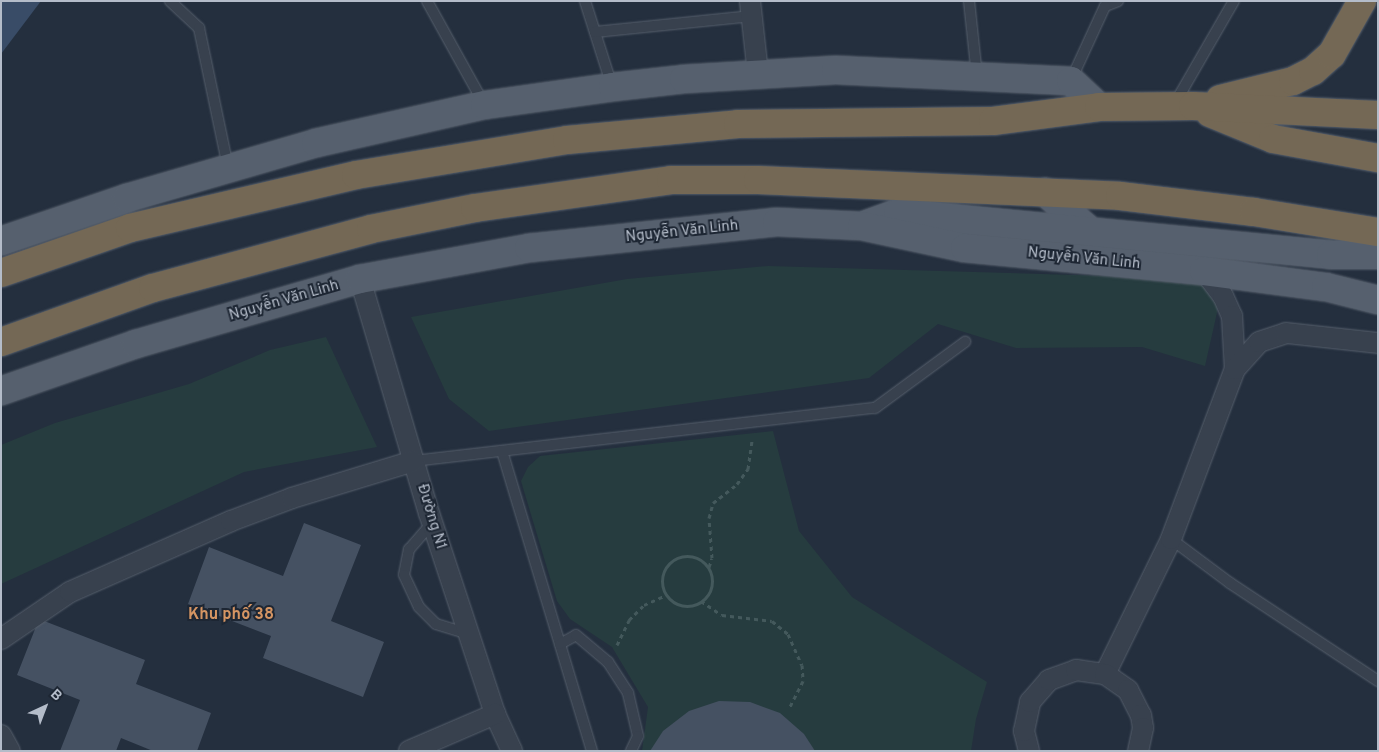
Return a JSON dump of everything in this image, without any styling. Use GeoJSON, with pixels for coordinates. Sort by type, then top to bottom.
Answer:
{"type":"FeatureCollection","features":[{"type":"Feature","properties":{"kind":"highway"},"geometry":{"type":"LineString","coordinates":[[1183,106],[1293,81],[1313,71],[1332,54],[1362,1]]}},
{"type":"Feature","properties":{"kind":"highway"},"geometry":{"type":"LineString","coordinates":[[1183,106],[1273,139],[1378,158]]}},
{"type":"Feature","properties":{"kind":"highway"},"geometry":{"type":"LineString","coordinates":[[1,272],[130,228],[356,175],[567,140],[738,124],[992,122],[1099,107],[1183,106],[1378,115]]}},
{"type":"Feature","properties":{"kind":"highway"},"geometry":{"type":"LineString","coordinates":[[1,342],[152,288],[262,256],[456,212],[578,192],[671,180],[1120,196],[1244,211],[1378,232]]}},
{"type":"Feature","properties":{"kind":"main road"},"geometry":{"type":"LineString","coordinates":[[1,241],[228,167],[404,122],[485,105],[613,87],[758,74],[836,70],[1071,81],[1099,107]]}},
{"type":"Feature","properties":{"kind":"main road","name":"Nguyễn Văn Linh"},"geometry":{"type":"LineString","coordinates":[[1045,192],[1092,234],[1331,255],[1378,255]]}},
{"type":"Feature","properties":{"kind":"main road"},"geometry":{"type":"LineString","coordinates":[[862,226],[898,213],[1092,234],[1142,265]]}},
{"type":"Feature","properties":{"kind":"main road","name":"Nguyễn Văn Linh"},"geometry":{"type":"LineString","coordinates":[[1,391],[136,344],[360,279],[529,248],[777,222],[862,226],[965,248],[1142,265],[1326,287],[1378,300]]}},
{"type":"Feature","properties":{"kind":"street"},"geometry":{"type":"LineString","coordinates":[[751,8],[758,74]]}},
{"type":"Feature","properties":{"kind":"street"},"geometry":{"type":"LineString","coordinates":[[1204,272],[1223,296],[1232,316],[1235,369]]}},
{"type":"Feature","properties":{"kind":"street","name":"Đường N1"},"geometry":{"type":"LineString","coordinates":[[360,279],[432,523],[495,714],[512,751]]}},
{"type":"Feature","properties":{"kind":"street"},"geometry":{"type":"LineString","coordinates":[[1105,674],[1170,539],[1235,369],[1259,342],[1286,333],[1378,343]]}},
{"type":"Feature","properties":{"kind":"street"},"geometry":{"type":"LineString","coordinates":[[1,639],[70,592],[231,521],[292,498],[414,461]]}},
{"type":"Feature","properties":{"kind":"street"},"geometry":{"type":"LineString","coordinates":[[1026,749],[1025,716],[1038,690],[1049,680],[1069,671],[1091,670],[1105,674],[1118,681],[1136,701],[1143,728],[1138,751]]}},
{"type":"Feature","properties":{"kind":"street"},"geometry":{"type":"LineString","coordinates":[[409,751],[495,714]]}},
{"type":"Feature","properties":{"kind":"street"},"geometry":{"type":"LineString","coordinates":[[1,735],[10,751]]}},
{"type":"Feature","properties":{"kind":"lane"},"geometry":{"type":"LineString","coordinates":[[170,1],[199,28],[228,167]]}},
{"type":"Feature","properties":{"kind":"lane"},"geometry":{"type":"LineString","coordinates":[[427,1],[485,105]]}},
{"type":"Feature","properties":{"kind":"lane"},"geometry":{"type":"LineString","coordinates":[[585,1],[613,87]]}},
{"type":"Feature","properties":{"kind":"lane"},"geometry":{"type":"LineString","coordinates":[[969,1],[977,77]]}},
{"type":"Feature","properties":{"kind":"lane"},"geometry":{"type":"LineString","coordinates":[[1071,81],[1103,4],[1118,1]]}},
{"type":"Feature","properties":{"kind":"lane"},"geometry":{"type":"LineString","coordinates":[[1183,106],[1234,1]]}},
{"type":"Feature","properties":{"kind":"lane"},"geometry":{"type":"LineString","coordinates":[[595,32],[751,8]]}},
{"type":"Feature","properties":{"kind":"lane"},"geometry":{"type":"LineString","coordinates":[[414,461],[876,408],[965,342]]}},
{"type":"Feature","properties":{"kind":"lane"},"geometry":{"type":"LineString","coordinates":[[502,451],[592,751]]}},
{"type":"Feature","properties":{"kind":"lane"},"geometry":{"type":"LineString","coordinates":[[432,523],[409,549],[404,575],[419,607],[436,624],[468,634]]}},
{"type":"Feature","properties":{"kind":"lane"},"geometry":{"type":"LineString","coordinates":[[1170,539],[1230,583],[1378,681]]}},
{"type":"Feature","properties":{"kind":"lane"},"geometry":{"type":"LineString","coordinates":[[560,644],[576,635],[611,667],[628,693],[638,736],[631,751]]}},
{"type":"Feature","properties":{"kind":"path"},"geometry":{"type":"LineString","coordinates":[[701,601],[713,584],[709,567],[712,558],[709,518],[713,503],[737,484],[748,469],[752,454],[751,422]]}},
{"type":"Feature","properties":{"kind":"path"},"geometry":{"type":"LineString","coordinates":[[709,567],[696,557],[674,560],[664,572],[662,580],[666,595],[680,605],[701,601],[722,614],[772,621],[788,634],[802,665],[802,681],[789,709]]}},
{"type":"Feature","properties":{"kind":"path"},"geometry":{"type":"LineString","coordinates":[[611,667],[619,636],[629,620],[644,605],[666,595]]}},
{"type":"Feature","properties":{"kind":"green space"},"geometry":{"type":"Polygon","coordinates":[[[768,266],[1109,276],[1223,286],[1205,366],[1142,347],[1016,348],[938,324],[869,378],[489,431],[449,399],[411,317],[627,279],[768,266]]]}},
{"type":"Feature","properties":{"kind":"green space"},"geometry":{"type":"Polygon","coordinates":[[[326,337],[377,447],[244,472],[1,584],[1,445],[55,423],[189,384],[270,350],[326,337]]]}},
{"type":"Feature","properties":{"kind":"green space"},"geometry":{"type":"Polygon","coordinates":[[[773,431],[799,531],[852,597],[987,682],[976,719],[971,751],[642,751],[648,707],[612,647],[570,619],[557,601],[521,481],[528,467],[540,456],[773,431]]]}},
{"type":"Feature","properties":{"kind":"water"},"geometry":{"type":"Polygon","coordinates":[[[1,1],[41,1],[1,54],[1,1]]]}},
{"type":"Feature","properties":{"kind":"building"},"geometry":{"type":"Polygon","coordinates":[[[304,523],[361,545],[331,621],[384,642],[363,697],[263,658],[271,636],[188,604],[209,547],[283,576],[304,523]]]}},
{"type":"Feature","properties":{"kind":"building"},"geometry":{"type":"Polygon","coordinates":[[[39,619],[145,660],[136,684],[211,713],[197,751],[153,751],[121,738],[116,751],[60,751],[80,700],[17,675],[39,619]]]}},
{"type":"Feature","properties":{"kind":"building"},"geometry":{"type":"Polygon","coordinates":[[[719,701],[750,702],[780,713],[804,734],[815,751],[650,751],[663,731],[689,711],[719,701]]]}},
{"type":"Feature","properties":{"kind":"district","name":"Khu phố 38"},"geometry":{"type":"Point","coordinates":[231,615]}}]}
